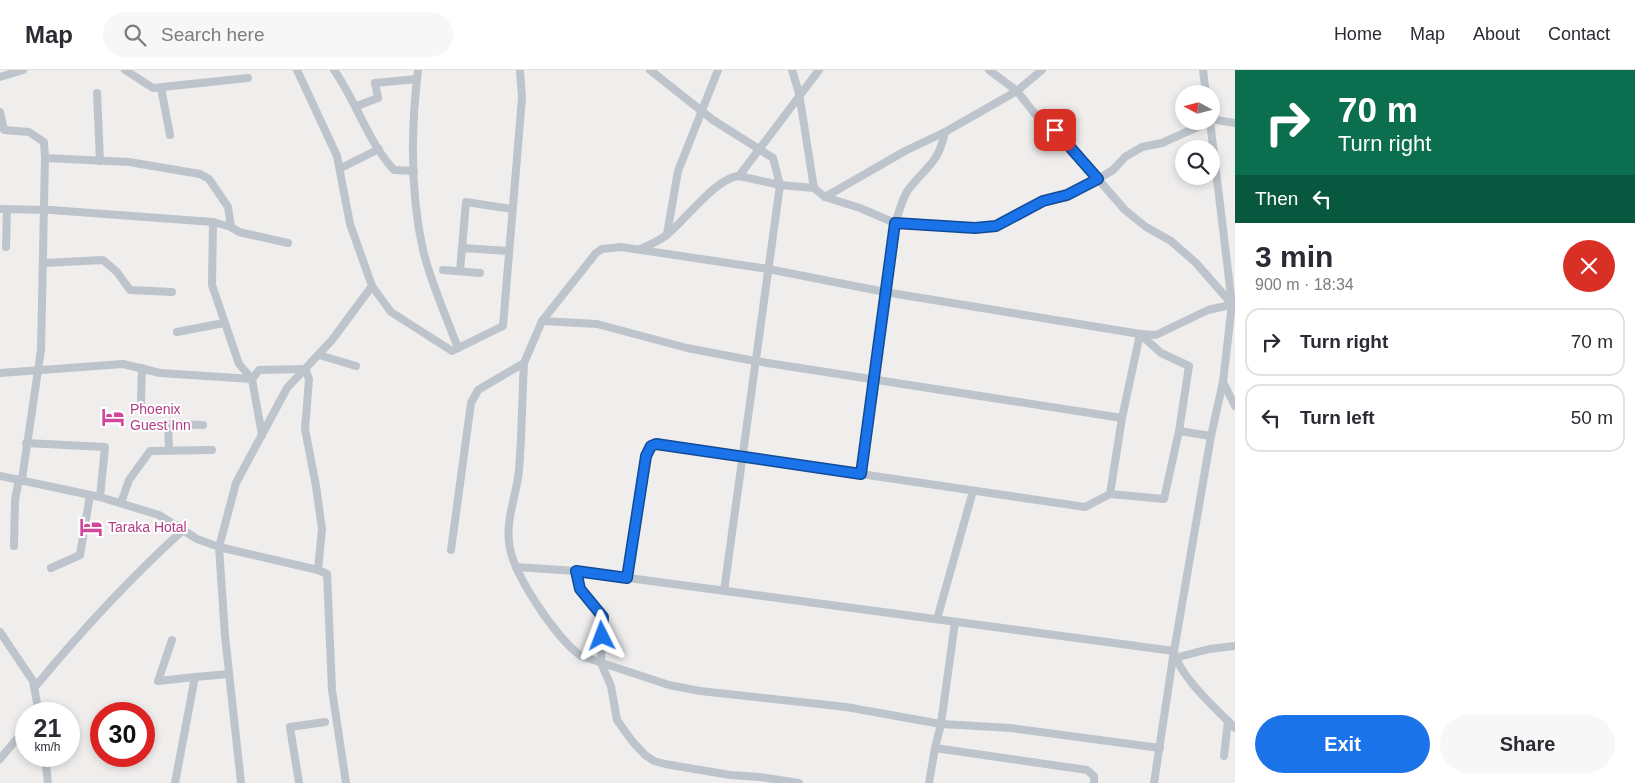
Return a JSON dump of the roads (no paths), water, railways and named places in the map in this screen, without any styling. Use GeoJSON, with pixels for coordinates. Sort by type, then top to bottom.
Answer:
{"type":"FeatureCollection","features":[{"type":"Feature","properties":{"kind":"street"},"geometry":{"type":"LineString","coordinates":[[0,77],[23,70]]}},
{"type":"Feature","properties":{"kind":"street"},"geometry":{"type":"LineString","coordinates":[[125,70],[147,85],[161,88],[248,78]]}},
{"type":"Feature","properties":{"kind":"street"},"geometry":{"type":"LineString","coordinates":[[297,70],[337,156],[341,168],[350,224],[372,286],[391,312],[452,350],[503,326],[522,98],[520,70]]}},
{"type":"Feature","properties":{"kind":"street"},"geometry":{"type":"LineString","coordinates":[[334,70],[357,106],[379,149],[394,170],[414,171]]}},
{"type":"Feature","properties":{"kind":"street"},"geometry":{"type":"LineString","coordinates":[[418,70],[416,79],[414,171],[424,251],[458,348]]}},
{"type":"Feature","properties":{"kind":"street"},"geometry":{"type":"LineString","coordinates":[[650,70],[703,113],[773,158],[780,185],[724,591]]}},
{"type":"Feature","properties":{"kind":"street"},"geometry":{"type":"LineString","coordinates":[[667,234],[678,171],[703,113],[718,70]]}},
{"type":"Feature","properties":{"kind":"street"},"geometry":{"type":"LineString","coordinates":[[792,70],[799,93],[814,188]]}},
{"type":"Feature","properties":{"kind":"street"},"geometry":{"type":"LineString","coordinates":[[739,176],[818,70]]}},
{"type":"Feature","properties":{"kind":"street"},"geometry":{"type":"LineString","coordinates":[[989,70],[1017,91],[1035,114],[1055,130],[1125,210],[1146,227],[1172,241],[1196,263],[1234,305]]}},
{"type":"Feature","properties":{"kind":"street"},"geometry":{"type":"LineString","coordinates":[[826,197],[905,151],[945,132],[1017,91],[1042,70]]}},
{"type":"Feature","properties":{"kind":"street"},"geometry":{"type":"LineString","coordinates":[[1203,70],[1205,85]]}},
{"type":"Feature","properties":{"kind":"street"},"geometry":{"type":"LineString","coordinates":[[357,106],[378,98],[375,83],[416,79]]}},
{"type":"Feature","properties":{"kind":"street"},"geometry":{"type":"LineString","coordinates":[[161,88],[170,136]]}},
{"type":"Feature","properties":{"kind":"street"},"geometry":{"type":"LineString","coordinates":[[97,93],[100,161]]}},
{"type":"Feature","properties":{"kind":"street"},"geometry":{"type":"LineString","coordinates":[[0,112],[4,130],[29,132],[44,142],[45,158],[40,372],[15,500],[14,546]]}},
{"type":"Feature","properties":{"kind":"street"},"geometry":{"type":"LineString","coordinates":[[1220,122],[1235,123]]}},
{"type":"Feature","properties":{"kind":"street"},"geometry":{"type":"LineString","coordinates":[[640,249],[667,234],[720,185],[734,176],[780,185],[814,188],[826,197],[860,208],[895,223],[975,228],[996,226],[1043,201],[1067,195],[1098,179],[1113,170],[1125,157],[1142,147],[1162,142],[1190,130]]}},
{"type":"Feature","properties":{"kind":"street"},"geometry":{"type":"LineString","coordinates":[[1154,783],[1211,436],[1223,382],[1234,305],[1212,130]]}},
{"type":"Feature","properties":{"kind":"street"},"geometry":{"type":"LineString","coordinates":[[861,474],[895,223],[907,191],[933,164],[941,150],[945,132]]}},
{"type":"Feature","properties":{"kind":"street"},"geometry":{"type":"LineString","coordinates":[[341,168],[379,149]]}},
{"type":"Feature","properties":{"kind":"street"},"geometry":{"type":"LineString","coordinates":[[45,158],[129,162],[200,174],[209,179],[228,207],[231,227]]}},
{"type":"Feature","properties":{"kind":"street"},"geometry":{"type":"LineString","coordinates":[[460,271],[466,202],[512,209]]}},
{"type":"Feature","properties":{"kind":"street"},"geometry":{"type":"LineString","coordinates":[[6,247],[3,209],[44,210],[213,222],[231,227],[239,232],[288,243]]}},
{"type":"Feature","properties":{"kind":"street"},"geometry":{"type":"LineString","coordinates":[[213,222],[212,285],[238,364],[252,379],[262,436]]}},
{"type":"Feature","properties":{"kind":"street"},"geometry":{"type":"LineString","coordinates":[[1225,237],[1235,238]]}},
{"type":"Feature","properties":{"kind":"street"},"geometry":{"type":"LineString","coordinates":[[1160,748],[1011,728],[941,724],[836,706],[700,691],[669,685],[581,656],[569,647],[554,629],[516,567],[508,540],[519,472],[524,363],[542,321],[596,253],[612,247],[640,249],[768,269],[885,292],[1140,334],[1156,335],[1208,310],[1234,305]]}},
{"type":"Feature","properties":{"kind":"street"},"geometry":{"type":"LineString","coordinates":[[462,248],[509,251]]}},
{"type":"Feature","properties":{"kind":"street"},"geometry":{"type":"LineString","coordinates":[[44,263],[103,260],[117,272],[130,290],[172,292]]}},
{"type":"Feature","properties":{"kind":"street"},"geometry":{"type":"LineString","coordinates":[[443,270],[480,273]]}},
{"type":"Feature","properties":{"kind":"street"},"geometry":{"type":"LineString","coordinates":[[241,783],[229,674],[219,547],[236,483],[287,388],[319,355],[372,286]]}},
{"type":"Feature","properties":{"kind":"street"},"geometry":{"type":"LineString","coordinates":[[542,321],[597,324],[687,348],[755,361],[1122,418]]}},
{"type":"Feature","properties":{"kind":"street"},"geometry":{"type":"LineString","coordinates":[[177,332],[224,323]]}},
{"type":"Feature","properties":{"kind":"street"},"geometry":{"type":"LineString","coordinates":[[1110,494],[1122,418],[1140,334]]}},
{"type":"Feature","properties":{"kind":"street"},"geometry":{"type":"LineString","coordinates":[[627,578],[646,456],[651,446],[656,444],[1085,507],[1110,494],[1164,499],[1179,431],[1189,366],[1161,352],[1140,334]]}},
{"type":"Feature","properties":{"kind":"street"},"geometry":{"type":"LineString","coordinates":[[319,355],[356,366]]}},
{"type":"Feature","properties":{"kind":"street"},"geometry":{"type":"LineString","coordinates":[[451,550],[471,403],[478,390],[524,363]]}},
{"type":"Feature","properties":{"kind":"street"},"geometry":{"type":"LineString","coordinates":[[0,373],[40,372],[123,364],[160,373],[252,379]]}},
{"type":"Feature","properties":{"kind":"street"},"geometry":{"type":"LineString","coordinates":[[141,403],[142,368]]}},
{"type":"Feature","properties":{"kind":"street"},"geometry":{"type":"LineString","coordinates":[[252,379],[259,370],[305,369]]}},
{"type":"Feature","properties":{"kind":"street"},"geometry":{"type":"LineString","coordinates":[[305,369],[309,379],[305,429],[322,529],[318,570]]}},
{"type":"Feature","properties":{"kind":"street"},"geometry":{"type":"LineString","coordinates":[[1223,382],[1235,406]]}},
{"type":"Feature","properties":{"kind":"street"},"geometry":{"type":"LineString","coordinates":[[169,450],[168,424],[203,425]]}},
{"type":"Feature","properties":{"kind":"street"},"geometry":{"type":"LineString","coordinates":[[1179,431],[1211,436]]}},
{"type":"Feature","properties":{"kind":"street"},"geometry":{"type":"LineString","coordinates":[[26,443],[105,447],[100,497]]}},
{"type":"Feature","properties":{"kind":"street"},"geometry":{"type":"LineString","coordinates":[[121,503],[129,480],[150,451],[212,450]]}},
{"type":"Feature","properties":{"kind":"street"},"geometry":{"type":"LineString","coordinates":[[0,476],[90,494],[121,503],[159,515],[182,531],[219,547],[318,570],[326,574],[332,690],[346,783]]}},
{"type":"Feature","properties":{"kind":"street"},"geometry":{"type":"LineString","coordinates":[[937,620],[973,492]]}},
{"type":"Feature","properties":{"kind":"street"},"geometry":{"type":"LineString","coordinates":[[52,568],[80,555],[90,494]]}},
{"type":"Feature","properties":{"kind":"street"},"geometry":{"type":"LineString","coordinates":[[35,687],[81,632],[133,575],[182,531]]}},
{"type":"Feature","properties":{"kind":"street"},"geometry":{"type":"LineString","coordinates":[[516,567],[576,571],[955,622],[1175,655],[1235,646]]}},
{"type":"Feature","properties":{"kind":"street"},"geometry":{"type":"LineString","coordinates":[[576,571],[580,589],[603,617],[601,662],[611,686],[618,720],[638,748],[654,761],[730,775],[760,776],[799,783]]}},
{"type":"Feature","properties":{"kind":"street"},"geometry":{"type":"LineString","coordinates":[[929,783],[941,724],[955,622]]}},
{"type":"Feature","properties":{"kind":"street"},"geometry":{"type":"LineString","coordinates":[[0,632],[35,687],[37,702]]}},
{"type":"Feature","properties":{"kind":"street"},"geometry":{"type":"LineString","coordinates":[[172,640],[158,681],[229,674]]}},
{"type":"Feature","properties":{"kind":"street"},"geometry":{"type":"LineString","coordinates":[[1175,655],[1198,691],[1235,728]]}},
{"type":"Feature","properties":{"kind":"street"},"geometry":{"type":"LineString","coordinates":[[175,783],[195,677]]}},
{"type":"Feature","properties":{"kind":"street"},"geometry":{"type":"LineString","coordinates":[[1224,756],[1228,721]]}},
{"type":"Feature","properties":{"kind":"street"},"geometry":{"type":"LineString","coordinates":[[299,783],[290,727],[325,722]]}},
{"type":"Feature","properties":{"kind":"street"},"geometry":{"type":"LineString","coordinates":[[0,759],[15,741]]}},
{"type":"Feature","properties":{"kind":"street"},"geometry":{"type":"LineString","coordinates":[[935,748],[1087,770],[1094,776],[1094,783]]}},
{"type":"Feature","properties":{"kind":"street"},"geometry":{"type":"LineString","coordinates":[[46,767],[48,783]]}},
{"type":"Feature","properties":{"kind":"place","name":"Phoenix Guest Inn"},"geometry":{"type":"Point","coordinates":[113,417]}},
{"type":"Feature","properties":{"kind":"place","name":"Taraka Hotal"},"geometry":{"type":"Point","coordinates":[91,527]}}]}
